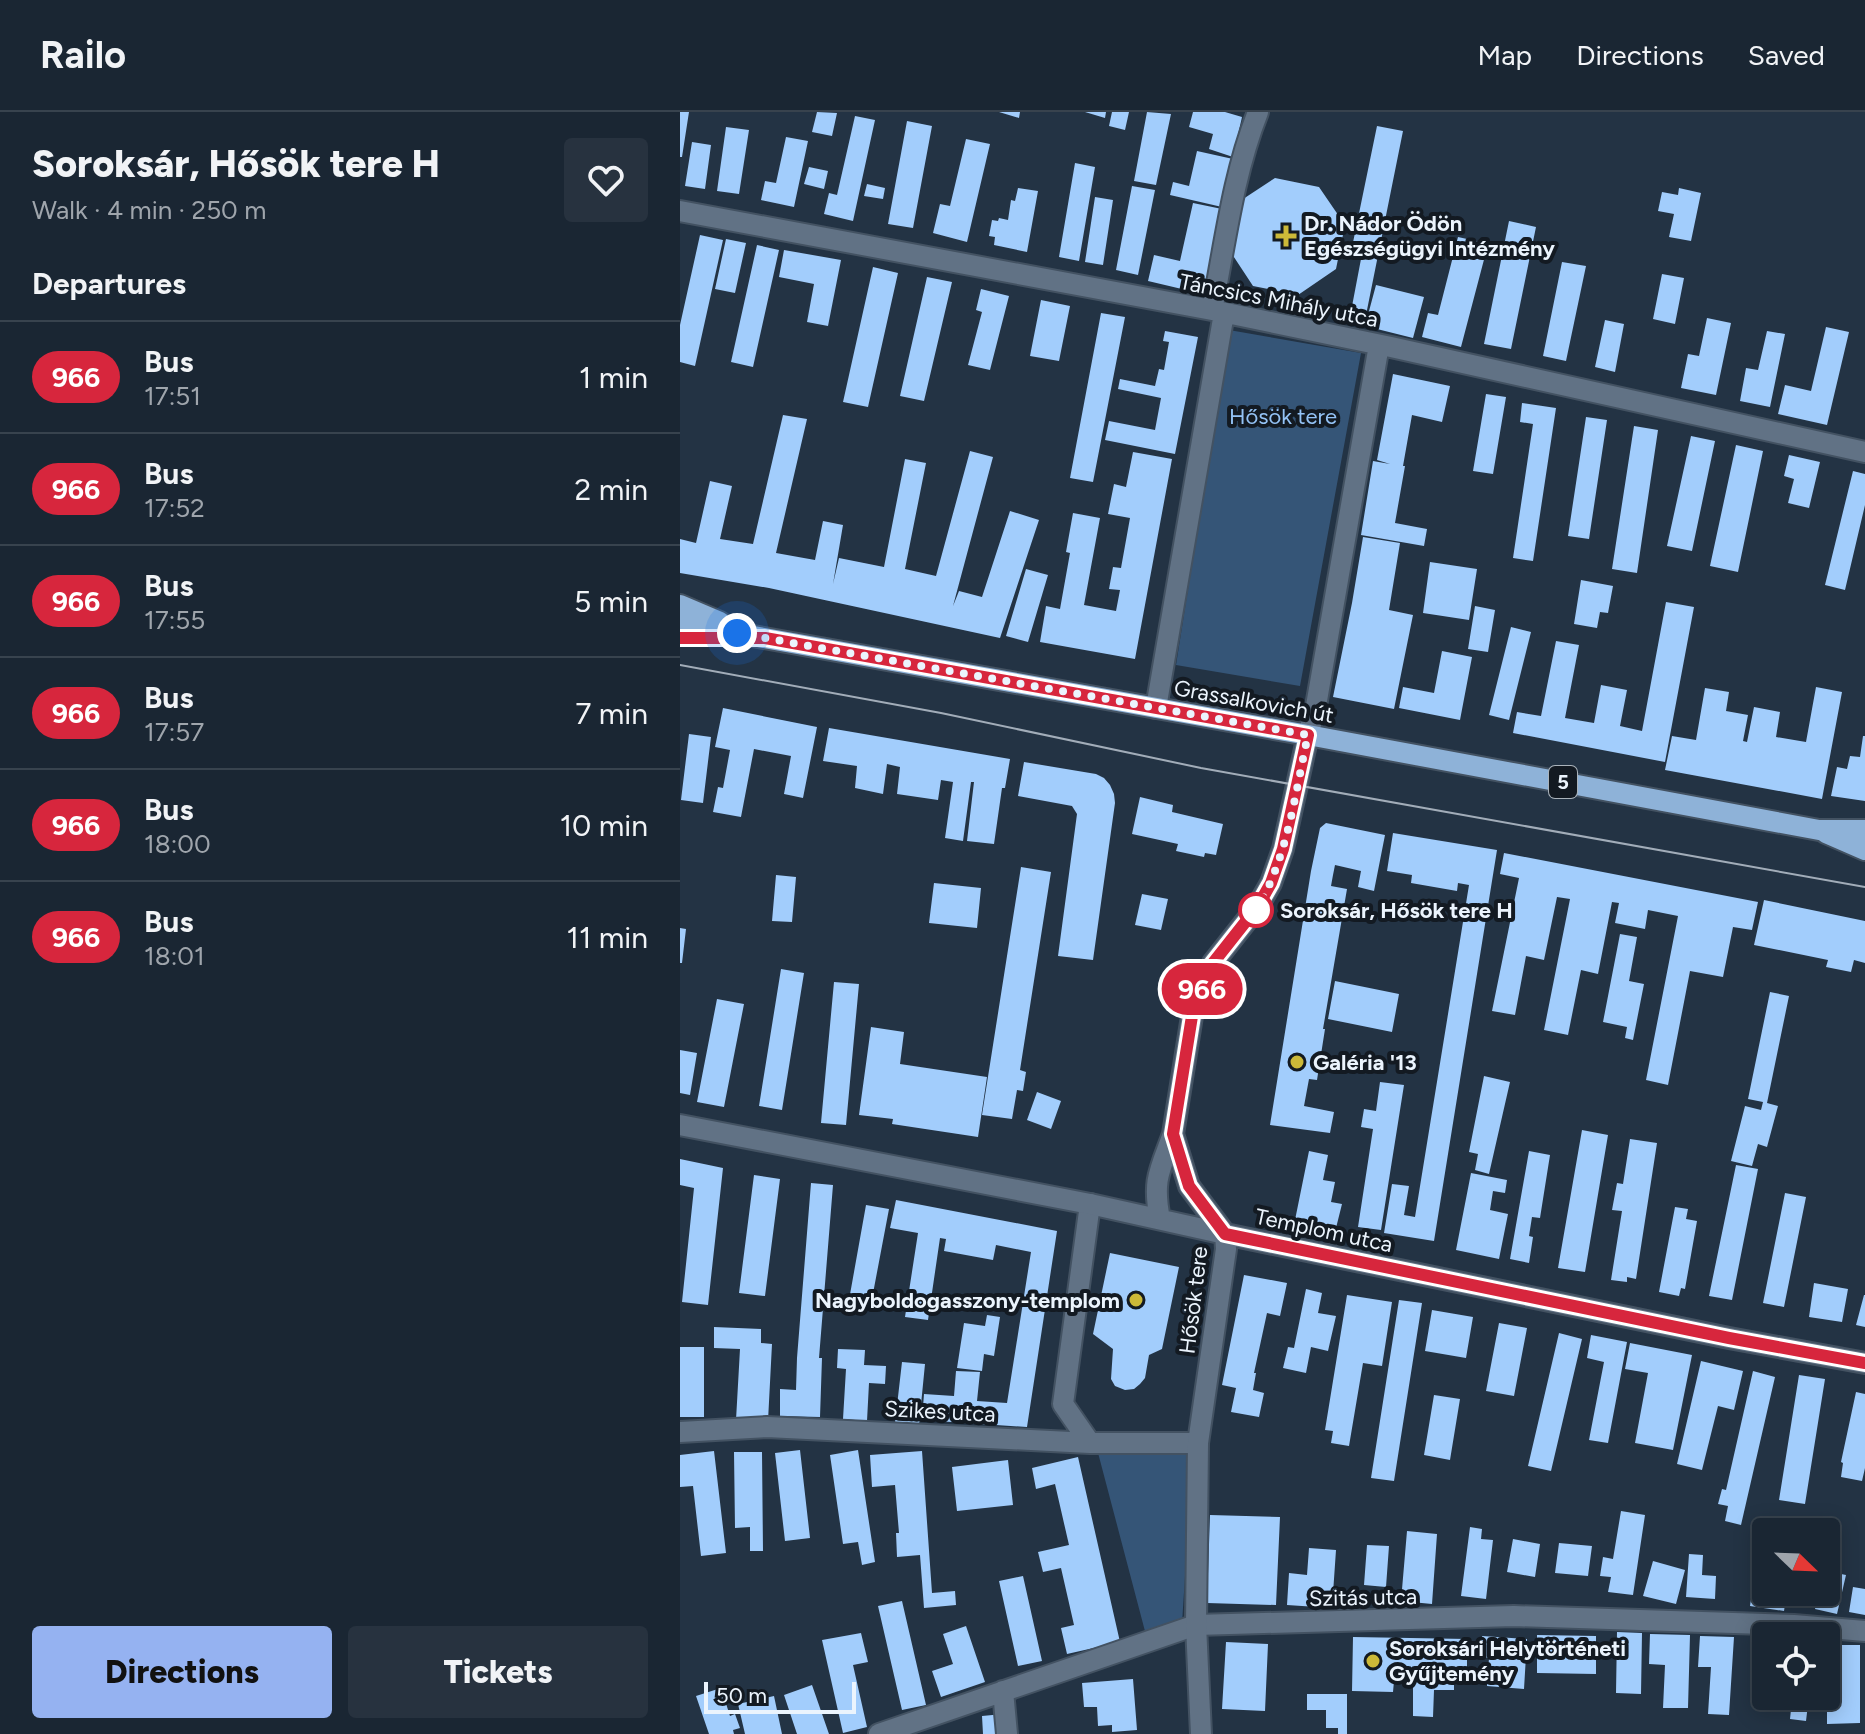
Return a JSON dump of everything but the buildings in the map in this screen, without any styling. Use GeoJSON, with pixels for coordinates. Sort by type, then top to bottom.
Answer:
{"type":"FeatureCollection","features":[{"type":"Feature","properties":{"kind":"main road"},"geometry":{"type":"LineString","coordinates":[[680,605],[765,638]]}},
{"type":"Feature","properties":{"kind":"main road","name":"Grassalkovich út"},"geometry":{"type":"LineString","coordinates":[[680,623],[1819,830],[1865,830]]}},
{"type":"Feature","properties":{"kind":"main road"},"geometry":{"type":"LineString","coordinates":[[680,638],[765,638]]}},
{"type":"Feature","properties":{"kind":"main road","name":"Grassalkovich út"},"geometry":{"type":"LineString","coordinates":[[1819,830],[1865,850]]}},
{"type":"Feature","properties":{"kind":"street"},"geometry":{"type":"LineString","coordinates":[[1156,708],[1235,191],[1248,136],[1258,112]]}},
{"type":"Feature","properties":{"kind":"street","name":"Táncsics Mihály utca"},"geometry":{"type":"LineString","coordinates":[[680,211],[1218,312],[1865,452]]}},
{"type":"Feature","properties":{"kind":"street","name":"Hősök tere"},"geometry":{"type":"LineString","coordinates":[[1201,1734],[1196,1625],[1198,1443],[1226,1249],[1225,1234],[1189,1186],[1173,1134],[1193,1010],[1213,963],[1258,906],[1271,883],[1283,849],[1316,706],[1379,345]]}},
{"type":"Feature","properties":{"kind":"street","name":"Templom utca"},"geometry":{"type":"LineString","coordinates":[[680,1125],[1090,1204],[1729,1338],[1865,1363]]}},
{"type":"Feature","properties":{"kind":"street"},"geometry":{"type":"LineString","coordinates":[[1160,1219],[1155,1189],[1173,1134]]}},
{"type":"Feature","properties":{"kind":"street"},"geometry":{"type":"LineString","coordinates":[[1090,1204],[1063,1404],[1090,1443]]}},
{"type":"Feature","properties":{"kind":"street","name":"Szikes utca"},"geometry":{"type":"LineString","coordinates":[[680,1432],[767,1427],[1090,1443],[1198,1443]]}},
{"type":"Feature","properties":{"kind":"street","name":"Szitás utca"},"geometry":{"type":"LineString","coordinates":[[879,1734],[1196,1625],[1514,1616],[1794,1625],[1865,1631]]}},
{"type":"Feature","properties":{"kind":"street"},"geometry":{"type":"LineString","coordinates":[[1003,1691],[1007,1734]]}},
{"type":"Feature","properties":{"kind":"green space","name":"Hősök tere"},"geometry":{"type":"Polygon","coordinates":[[[1229,330],[1361,353],[1300,686],[1176,665],[1229,330]]]}},
{"type":"Feature","properties":{"kind":"green space"},"geometry":{"type":"Polygon","coordinates":[[[1097,1449],[1193,1449],[1182,1624],[1146,1635],[1097,1449]]]}},
{"type":"Feature","properties":{"kind":"tram line"},"geometry":{"type":"LineString","coordinates":[[680,665],[941,713],[1201,768],[1865,887]]}},
{"type":"Feature","properties":{"kind":"bus line","name":"966"},"geometry":{"type":"LineString","coordinates":[[680,638],[765,638],[1308,735],[1283,849],[1271,883],[1258,906],[1213,963],[1193,1010],[1173,1134],[1189,1186],[1225,1234],[1865,1363]]}},
{"type":"Feature","properties":{"kind":"place","name":"Dr. Nádor Ödön Egészségügyi Intézmény"},"geometry":{"type":"Point","coordinates":[1286,236]}},
{"type":"Feature","properties":{"kind":"place","name":"Soroksár, Hősök tere H"},"geometry":{"type":"Point","coordinates":[1256,910]}},
{"type":"Feature","properties":{"kind":"place","name":"Galéria '13"},"geometry":{"type":"Point","coordinates":[1297,1062]}},
{"type":"Feature","properties":{"kind":"place","name":"Nagyboldogasszony-templom"},"geometry":{"type":"Point","coordinates":[1136,1300]}},
{"type":"Feature","properties":{"kind":"place","name":"Soroksári Helytörténeti Gyűjtemény"},"geometry":{"type":"Point","coordinates":[1373,1661]}},
{"type":"Feature","properties":{"kind":"route"},"geometry":{"type":"LineString","coordinates":[[737,633],[1308,735],[1283,849],[1271,883],[1256,910]]}}]}
